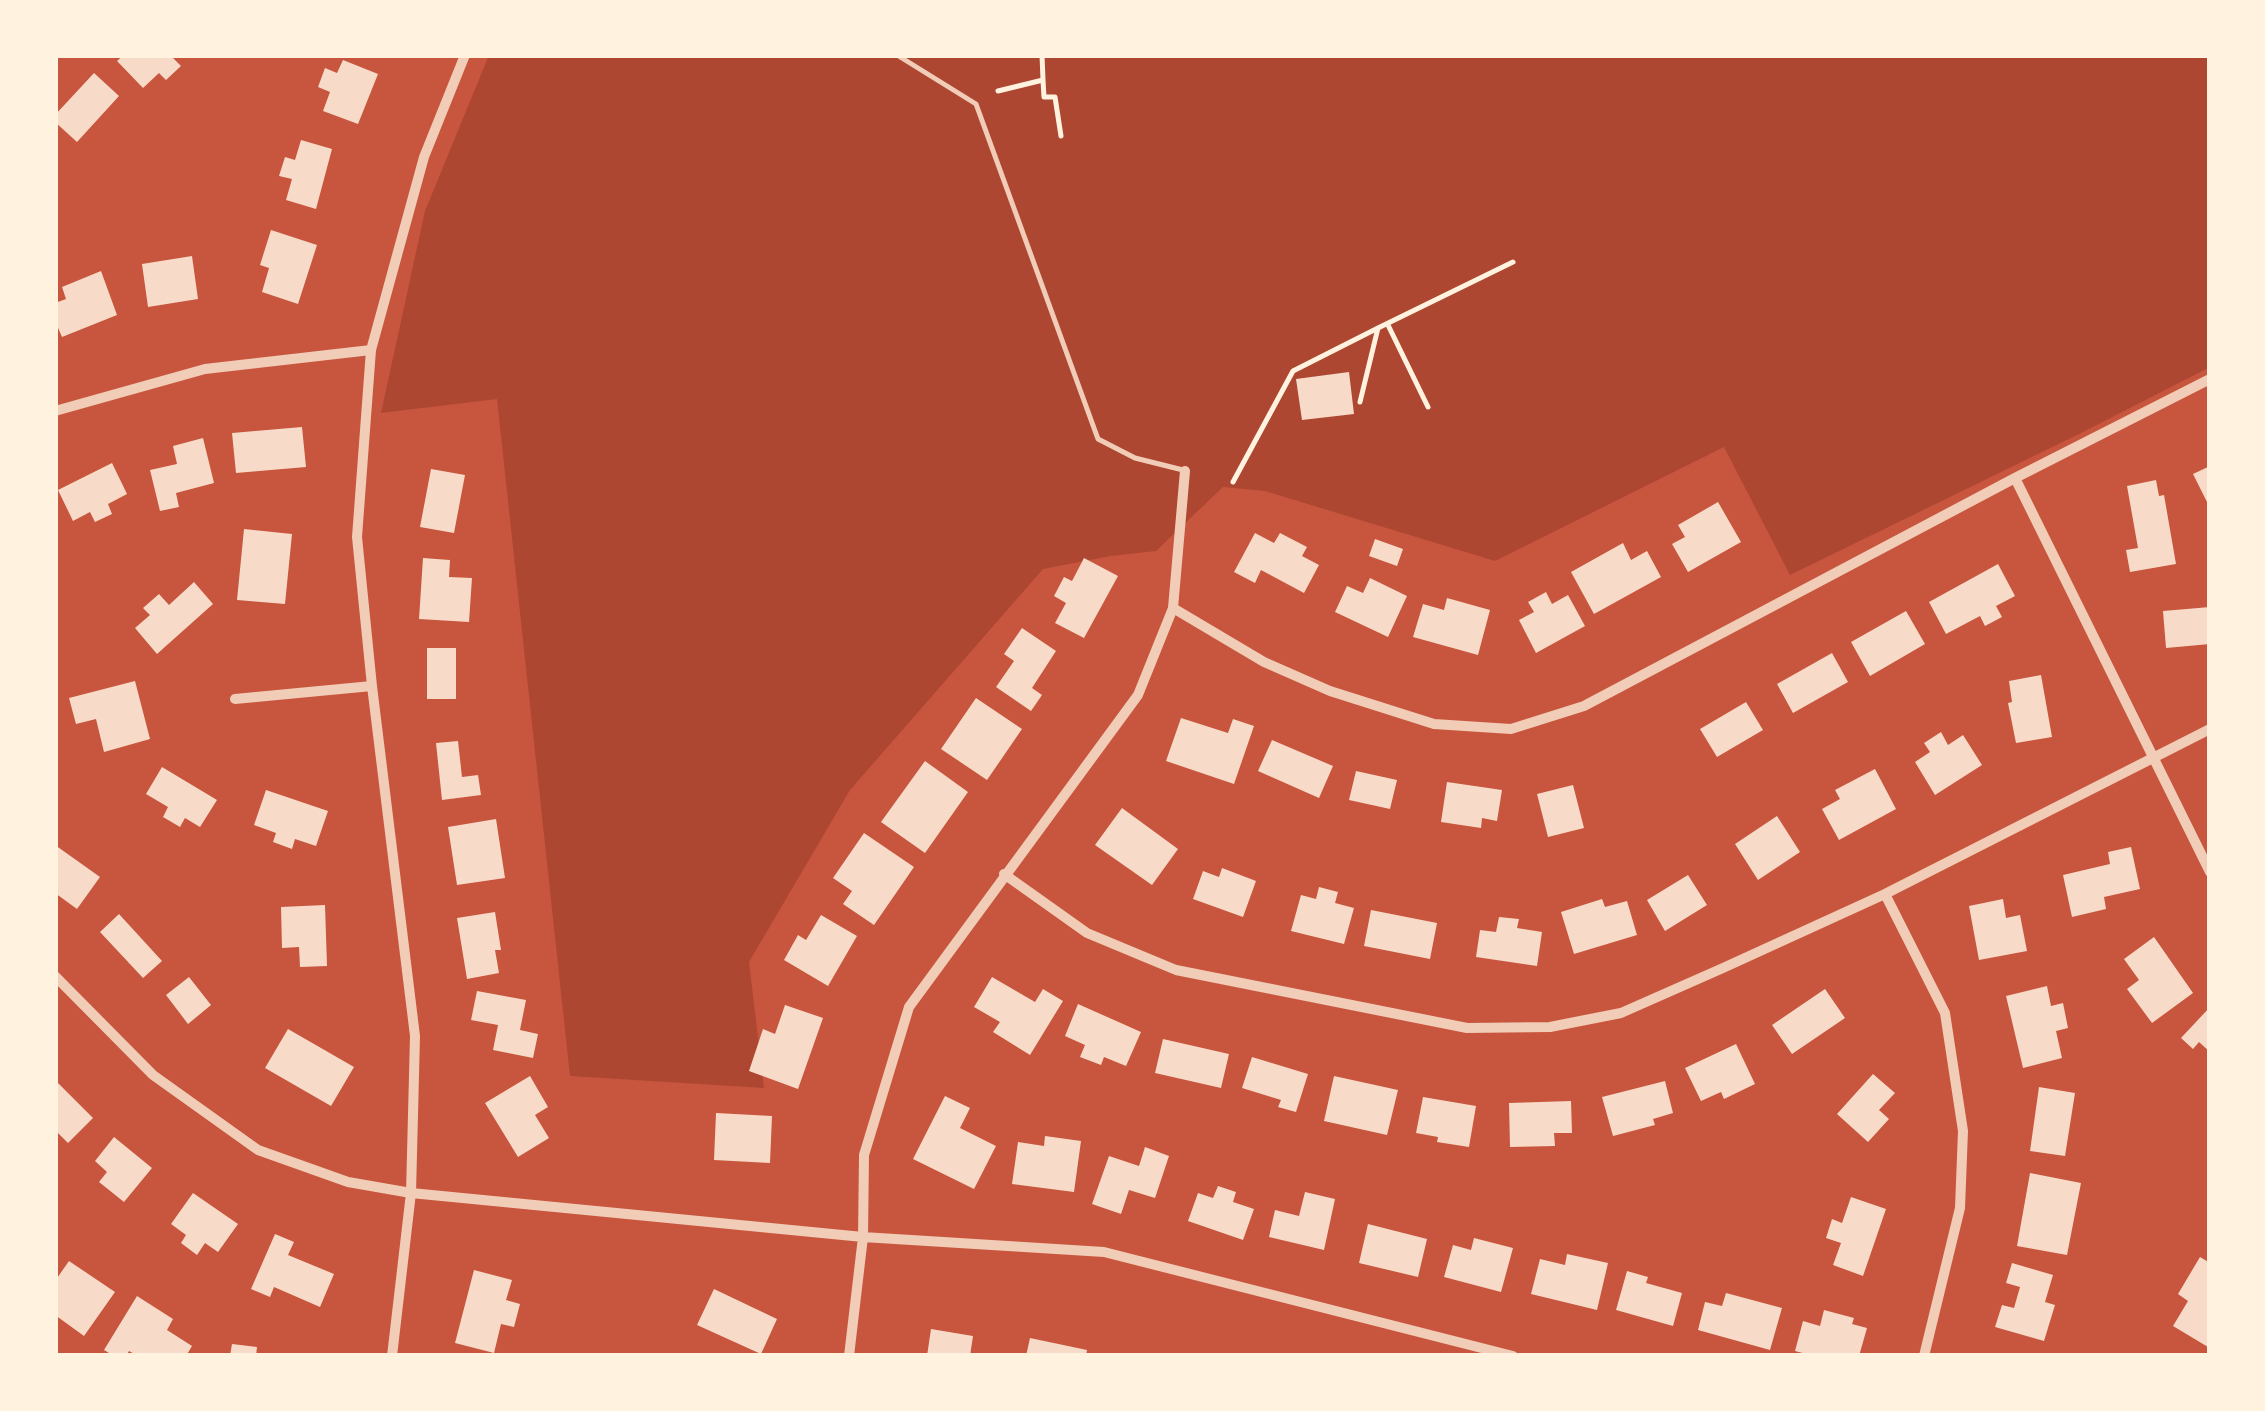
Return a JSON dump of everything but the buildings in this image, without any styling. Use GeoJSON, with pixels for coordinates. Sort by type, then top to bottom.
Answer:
{"type":"FeatureCollection","features":[{"type":"Feature","properties":{"kind":"street"},"geometry":{"type":"LineString","coordinates":[[392,1356],[412,1193],[415,1036],[357,537],[371,350],[424,158],[465,55]]}},
{"type":"Feature","properties":{"kind":"street"},"geometry":{"type":"LineString","coordinates":[[55,412],[205,369],[371,350]]}},
{"type":"Feature","properties":{"kind":"street"},"geometry":{"type":"LineString","coordinates":[[1174,608],[1264,662],[1330,690],[1434,724],[1510,729],[1584,706],[2210,378]]}},
{"type":"Feature","properties":{"kind":"street"},"geometry":{"type":"LineString","coordinates":[[849,1356],[863,1237],[864,1156],[909,1007],[1138,695],[1174,608],[1186,471]]}},
{"type":"Feature","properties":{"kind":"street"},"geometry":{"type":"LineString","coordinates":[[2015,478],[2210,872]]}},
{"type":"Feature","properties":{"kind":"street"},"geometry":{"type":"LineString","coordinates":[[235,699],[372,686]]}},
{"type":"Feature","properties":{"kind":"street"},"geometry":{"type":"LineString","coordinates":[[1004,874],[1087,933],[1176,970],[1467,1028],[1550,1027],[1621,1014],[1885,894],[2210,728]]}},
{"type":"Feature","properties":{"kind":"street"},"geometry":{"type":"LineString","coordinates":[[1885,894],[1944,1013],[1962,1131],[1960,1208],[1924,1356]]}},
{"type":"Feature","properties":{"kind":"street"},"geometry":{"type":"LineString","coordinates":[[55,976],[153,1075],[258,1150],[348,1182],[412,1193],[863,1237],[1104,1252],[1514,1356]]}},
{"type":"Feature","properties":{"kind":"lane"},"geometry":{"type":"LineString","coordinates":[[897,55],[976,104],[1098,440],[1135,458],[1186,471]]}},
{"type":"Feature","properties":{"kind":"path"},"geometry":{"type":"LineString","coordinates":[[1042,55],[1044,97],[1055,96],[1061,136]]}},
{"type":"Feature","properties":{"kind":"path"},"geometry":{"type":"LineString","coordinates":[[998,90],[1044,80]]}},
{"type":"Feature","properties":{"kind":"path"},"geometry":{"type":"LineString","coordinates":[[1233,482],[1293,371],[1513,262]]}},
{"type":"Feature","properties":{"kind":"path"},"geometry":{"type":"LineString","coordinates":[[1388,325],[1428,407]]}},
{"type":"Feature","properties":{"kind":"path"},"geometry":{"type":"LineString","coordinates":[[1360,402],[1378,328]]}},
{"type":"Feature","properties":{"kind":"shaded area"},"geometry":{"type":"Polygon","coordinates":[[[489,55],[2210,55],[2210,367],[1790,575],[1724,447],[1495,561],[1265,491],[1223,487],[1156,551],[1043,569],[850,790],[749,962],[764,1088],[570,1076],[497,399],[381,413],[425,211],[489,55]]]}}]}
